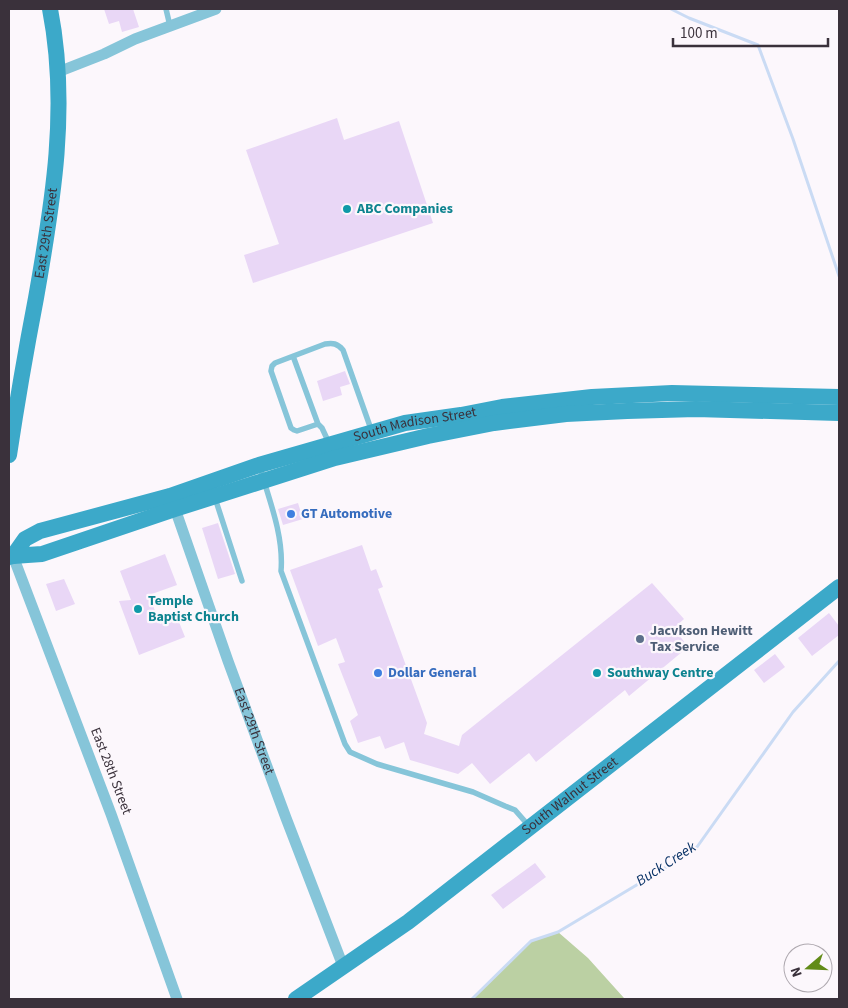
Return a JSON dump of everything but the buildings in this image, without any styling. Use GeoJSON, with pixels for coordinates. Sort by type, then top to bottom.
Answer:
{"type":"FeatureCollection","features":[{"type":"Feature","properties":{"kind":"main road","name":"East 29th Street"},"geometry":{"type":"LineString","coordinates":[[9,455],[18,381],[52,203],[58,148],[58,72],[50,9]]}},
{"type":"Feature","properties":{"kind":"main road","name":"South Madison Street"},"geometry":{"type":"LineString","coordinates":[[11,556],[42,554],[172,502],[261,473],[330,444],[405,423],[502,407],[592,397],[672,393],[839,396]]}},
{"type":"Feature","properties":{"kind":"main road","name":"South Madison Street"},"geometry":{"type":"LineString","coordinates":[[261,473],[494,423],[566,414],[696,409],[839,413]]}},
{"type":"Feature","properties":{"kind":"main road","name":"South Madison Street"},"geometry":{"type":"LineString","coordinates":[[11,556],[24,539],[40,531],[172,502]]}},
{"type":"Feature","properties":{"kind":"main road"},"geometry":{"type":"LineString","coordinates":[[9,537],[11,556]]}},
{"type":"Feature","properties":{"kind":"main road","name":"South Walnut Street"},"geometry":{"type":"LineString","coordinates":[[296,999],[408,922],[839,587]]}},
{"type":"Feature","properties":{"kind":"street"},"geometry":{"type":"LineString","coordinates":[[58,72],[104,54],[135,39],[216,9]]}},
{"type":"Feature","properties":{"kind":"street","name":"East 29th Street"},"geometry":{"type":"LineString","coordinates":[[172,502],[235,680],[343,966]]}},
{"type":"Feature","properties":{"kind":"street","name":"East 28th Street"},"geometry":{"type":"LineString","coordinates":[[11,556],[111,814],[177,999]]}},
{"type":"Feature","properties":{"kind":"lane"},"geometry":{"type":"LineString","coordinates":[[166,9],[170,26]]}},
{"type":"Feature","properties":{"kind":"lane"},"geometry":{"type":"LineString","coordinates":[[318,424],[297,430],[291,428],[271,371],[274,363],[332,343],[343,350],[378,448]]}},
{"type":"Feature","properties":{"kind":"lane"},"geometry":{"type":"LineString","coordinates":[[293,356],[318,424],[330,444]]}},
{"type":"Feature","properties":{"kind":"lane"},"geometry":{"type":"LineString","coordinates":[[261,473],[279,533],[283,557],[282,571],[345,744],[350,752],[377,764],[473,792],[514,810],[530,827]]}},
{"type":"Feature","properties":{"kind":"lane"},"geometry":{"type":"LineString","coordinates":[[212,489],[242,581]]}},
{"type":"Feature","properties":{"kind":"green space"},"geometry":{"type":"Polygon","coordinates":[[[558,932],[588,958],[624,998],[628,999],[472,999],[531,941],[558,932]]]}},
{"type":"Feature","properties":{"kind":"waterway"},"geometry":{"type":"LineString","coordinates":[[671,9],[758,45],[793,139],[839,276]]}},
{"type":"Feature","properties":{"kind":"waterway","name":"Buck Creek"},"geometry":{"type":"LineString","coordinates":[[472,999],[531,941],[558,932],[697,847],[793,712],[839,661]]}},
{"type":"Feature","properties":{"kind":"place","name":"ABC Companies"},"geometry":{"type":"Point","coordinates":[347,209]}},
{"type":"Feature","properties":{"kind":"place","name":"GT Automotive"},"geometry":{"type":"Point","coordinates":[291,514]}},
{"type":"Feature","properties":{"kind":"place","name":"Temple Baptist Church"},"geometry":{"type":"Point","coordinates":[138,609]}},
{"type":"Feature","properties":{"kind":"place","name":"Jacvkson Hewitt Tax Service"},"geometry":{"type":"Point","coordinates":[640,639]}},
{"type":"Feature","properties":{"kind":"place","name":"Dollar General"},"geometry":{"type":"Point","coordinates":[378,673]}},
{"type":"Feature","properties":{"kind":"place","name":"Southway Centre"},"geometry":{"type":"Point","coordinates":[597,673]}}]}
